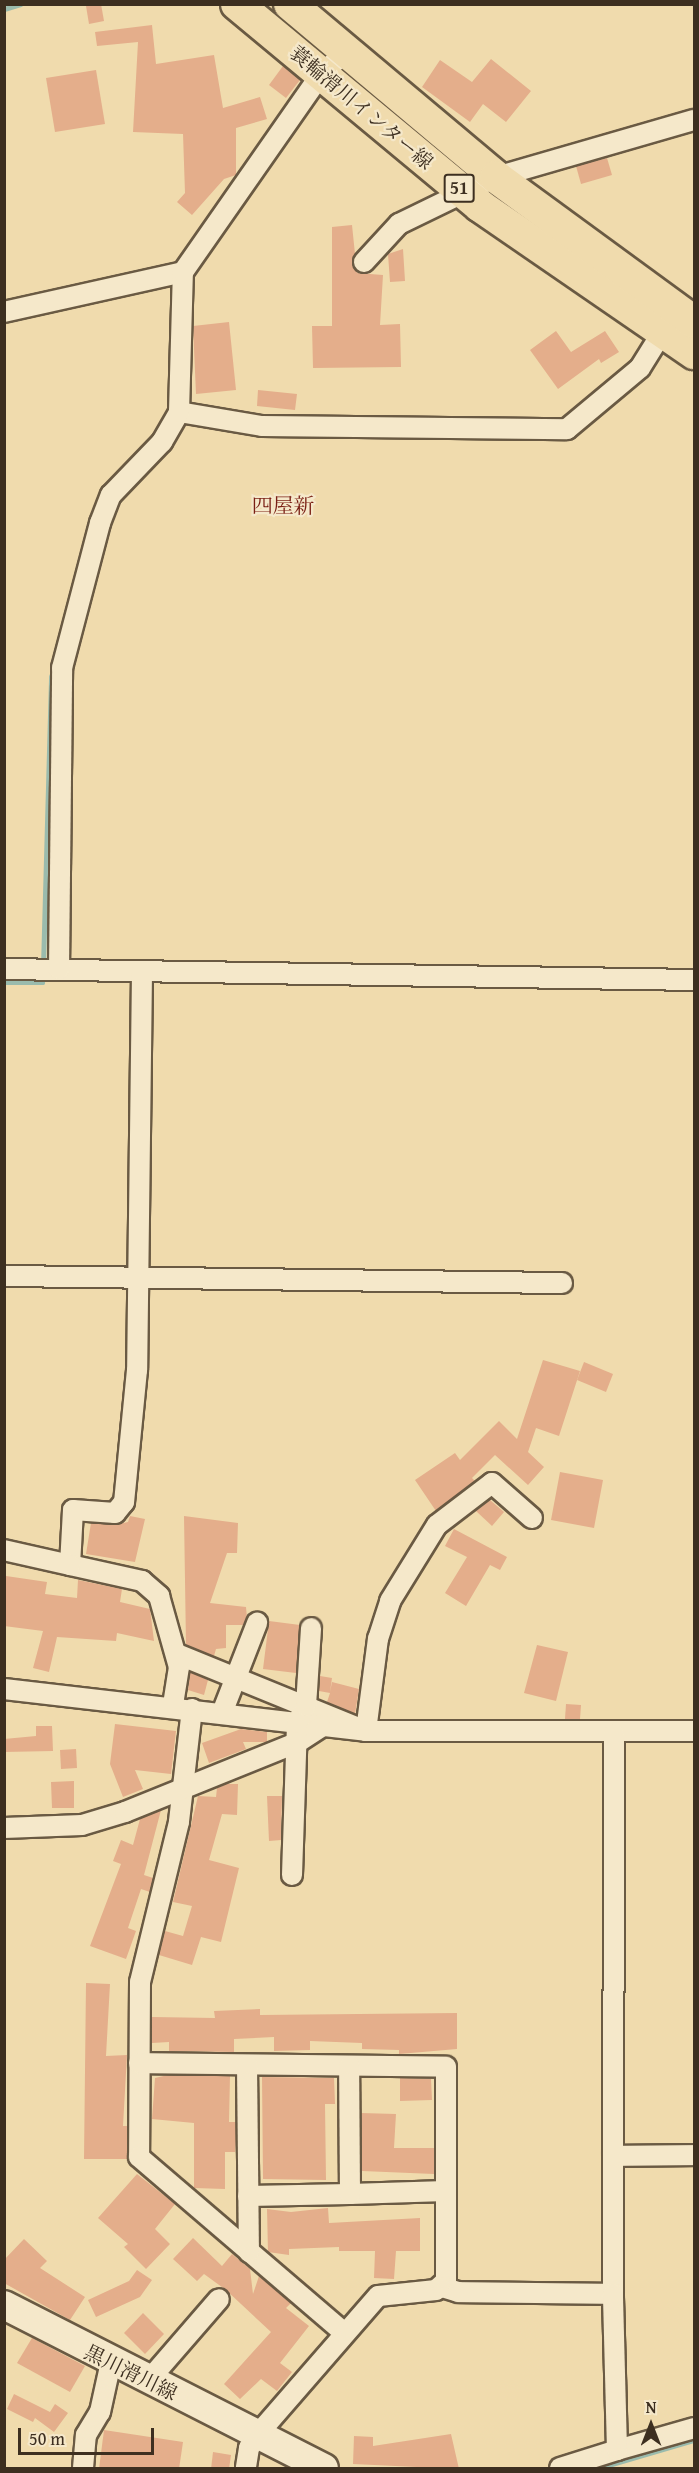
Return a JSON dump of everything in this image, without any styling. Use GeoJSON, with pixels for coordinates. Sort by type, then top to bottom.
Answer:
{"type":"FeatureCollection","features":[{"type":"Feature","properties":{"kind":"main road","name":"蓑輪滑川インター線"},"geometry":{"type":"LineString","coordinates":[[237,4],[466,194],[678,321]]}},
{"type":"Feature","properties":{"kind":"main road","name":"蓑輪滑川インター線"},"geometry":{"type":"LineString","coordinates":[[290,4],[348,50],[496,177],[678,321],[694,354]]}},
{"type":"Feature","properties":{"kind":"main road","name":"黒川滑川線"},"geometry":{"type":"LineString","coordinates":[[9,2315],[111,2362],[324,2469]]}},
{"type":"Feature","properties":{"kind":"street"},"geometry":{"type":"LineString","coordinates":[[59,969],[63,668],[111,495],[162,442],[179,412],[183,272],[322,73],[348,50]]}},
{"type":"Feature","properties":{"kind":"street"},"geometry":{"type":"LineString","coordinates":[[364,262],[399,224],[466,194],[496,177],[694,120]]}},
{"type":"Feature","properties":{"kind":"street"},"geometry":{"type":"LineString","coordinates":[[4,312],[183,272]]}},
{"type":"Feature","properties":{"kind":"street"},"geometry":{"type":"LineString","coordinates":[[179,412],[262,426],[567,429],[640,368],[678,321]]}},
{"type":"Feature","properties":{"kind":"street"},"geometry":{"type":"LineString","coordinates":[[4,969],[694,980]]}},
{"type":"Feature","properties":{"kind":"street"},"geometry":{"type":"LineString","coordinates":[[70,1565],[73,1510],[115,1513],[124,1503],[137,1370],[142,972]]}},
{"type":"Feature","properties":{"kind":"street"},"geometry":{"type":"LineString","coordinates":[[4,1276],[562,1283]]}},
{"type":"Feature","properties":{"kind":"street"},"geometry":{"type":"LineString","coordinates":[[366,1731],[378,1639],[390,1601],[436,1525],[492,1483],[532,1518]]}},
{"type":"Feature","properties":{"kind":"street"},"geometry":{"type":"LineString","coordinates":[[4,1550],[142,1581],[159,1596],[170,1648],[177,1654],[235,1678],[300,1724],[366,1731]]}},
{"type":"Feature","properties":{"kind":"street"},"geometry":{"type":"LineString","coordinates":[[222,1713],[257,1623]]}},
{"type":"Feature","properties":{"kind":"street"},"geometry":{"type":"LineString","coordinates":[[292,1875],[300,1724],[311,1628]]}},
{"type":"Feature","properties":{"kind":"street"},"geometry":{"type":"LineString","coordinates":[[173,1706],[177,1654]]}},
{"type":"Feature","properties":{"kind":"street"},"geometry":{"type":"LineString","coordinates":[[4,1689],[173,1706],[321,1727],[366,1731],[614,1734],[694,1731]]}},
{"type":"Feature","properties":{"kind":"street"},"geometry":{"type":"LineString","coordinates":[[192,1709],[180,1822],[140,1982],[139,2157],[344,2332]]}},
{"type":"Feature","properties":{"kind":"street"},"geometry":{"type":"LineString","coordinates":[[4,1828],[82,1825],[183,1788],[300,1724]]}},
{"type":"Feature","properties":{"kind":"street"},"geometry":{"type":"LineString","coordinates":[[614,1734],[612,2294],[617,2450]]}},
{"type":"Feature","properties":{"kind":"street"},"geometry":{"type":"LineString","coordinates":[[139,2063],[446,2067],[446,2282],[442,2287]]}},
{"type":"Feature","properties":{"kind":"street"},"geometry":{"type":"LineString","coordinates":[[247,2065],[249,2252]]}},
{"type":"Feature","properties":{"kind":"street"},"geometry":{"type":"LineString","coordinates":[[349,2066],[350,2194]]}},
{"type":"Feature","properties":{"kind":"street"},"geometry":{"type":"LineString","coordinates":[[613,2156],[694,2155]]}},
{"type":"Feature","properties":{"kind":"street"},"geometry":{"type":"LineString","coordinates":[[248,2196],[446,2191]]}},
{"type":"Feature","properties":{"kind":"street"},"geometry":{"type":"LineString","coordinates":[[246,2469],[249,2448],[257,2435],[344,2332],[378,2296],[442,2287],[458,2292],[612,2294]]}},
{"type":"Feature","properties":{"kind":"street"},"geometry":{"type":"LineString","coordinates":[[148,2381],[219,2299]]}},
{"type":"Feature","properties":{"kind":"street"},"geometry":{"type":"LineString","coordinates":[[83,2469],[86,2435],[100,2412],[111,2362]]}},
{"type":"Feature","properties":{"kind":"street"},"geometry":{"type":"LineString","coordinates":[[560,2469],[694,2428]]}},
{"type":"Feature","properties":{"kind":"building"},"geometry":{"type":"Polygon","coordinates":[[[101,4],[104,21],[89,24],[86,6],[101,4]]]}},
{"type":"Feature","properties":{"kind":"building"},"geometry":{"type":"Polygon","coordinates":[[[152,25],[156,64],[214,55],[223,108],[260,97],[267,119],[236,128],[236,175],[224,179],[192,215],[177,202],[185,193],[183,134],[133,132],[138,42],[97,46],[95,32],[152,25]]]}},
{"type":"Feature","properties":{"kind":"building"},"geometry":{"type":"Polygon","coordinates":[[[491,59],[531,91],[506,122],[483,104],[470,122],[422,87],[440,60],[472,82],[491,59]]]}},
{"type":"Feature","properties":{"kind":"building"},"geometry":{"type":"Polygon","coordinates":[[[283,66],[300,80],[286,98],[269,85],[283,66]]]}},
{"type":"Feature","properties":{"kind":"building"},"geometry":{"type":"Polygon","coordinates":[[[96,70],[105,124],[55,132],[46,78],[96,70]]]}},
{"type":"Feature","properties":{"kind":"building"},"geometry":{"type":"Polygon","coordinates":[[[607,158],[612,175],[581,184],[576,166],[607,158]]]}},
{"type":"Feature","properties":{"kind":"building"},"geometry":{"type":"Polygon","coordinates":[[[352,225],[357,273],[383,275],[380,325],[400,324],[401,367],[313,368],[312,326],[332,326],[332,227],[352,225]]]}},
{"type":"Feature","properties":{"kind":"building"},"geometry":{"type":"Polygon","coordinates":[[[403,249],[405,281],[390,282],[388,254],[403,249]]]}},
{"type":"Feature","properties":{"kind":"building"},"geometry":{"type":"Polygon","coordinates":[[[229,322],[236,390],[196,394],[193,326],[229,322]]]}},
{"type":"Feature","properties":{"kind":"building"},"geometry":{"type":"Polygon","coordinates":[[[556,331],[571,352],[605,331],[619,352],[601,363],[599,359],[558,389],[530,350],[556,331]]]}},
{"type":"Feature","properties":{"kind":"building"},"geometry":{"type":"Polygon","coordinates":[[[258,390],[297,394],[295,410],[257,406],[258,390]]]}},
{"type":"Feature","properties":{"kind":"building"},"geometry":{"type":"Polygon","coordinates":[[[543,1360],[580,1371],[559,1436],[536,1428],[528,1452],[544,1467],[528,1485],[495,1455],[472,1478],[475,1481],[436,1511],[415,1480],[455,1453],[460,1460],[499,1421],[517,1439],[543,1360]]]}},
{"type":"Feature","properties":{"kind":"building"},"geometry":{"type":"Polygon","coordinates":[[[584,1362],[613,1374],[606,1392],[577,1380],[584,1362]]]}},
{"type":"Feature","properties":{"kind":"building"},"geometry":{"type":"Polygon","coordinates":[[[560,1472],[603,1480],[594,1528],[551,1520],[560,1472]]]}},
{"type":"Feature","properties":{"kind":"building"},"geometry":{"type":"Polygon","coordinates":[[[490,1500],[504,1512],[492,1526],[476,1511],[490,1500]]]}},
{"type":"Feature","properties":{"kind":"building"},"geometry":{"type":"Polygon","coordinates":[[[130,1516],[145,1519],[135,1562],[86,1554],[91,1523],[119,1524],[128,1522],[130,1516]]]}},
{"type":"Feature","properties":{"kind":"building"},"geometry":{"type":"Polygon","coordinates":[[[184,1516],[238,1523],[237,1553],[227,1553],[210,1603],[246,1607],[247,1618],[243,1625],[226,1625],[226,1648],[216,1649],[214,1656],[186,1645],[184,1516]]]}},
{"type":"Feature","properties":{"kind":"building"},"geometry":{"type":"Polygon","coordinates":[[[454,1529],[507,1557],[500,1570],[490,1565],[466,1606],[445,1593],[467,1557],[445,1546],[454,1529]]]}},
{"type":"Feature","properties":{"kind":"building"},"geometry":{"type":"Polygon","coordinates":[[[6,1576],[47,1582],[45,1594],[77,1598],[78,1580],[122,1589],[120,1602],[150,1609],[154,1641],[117,1633],[116,1641],[57,1637],[49,1672],[33,1668],[43,1631],[4,1626],[6,1576]]]}},
{"type":"Feature","properties":{"kind":"building"},"geometry":{"type":"Polygon","coordinates":[[[269,1621],[300,1625],[296,1673],[263,1669],[269,1621]]]}},
{"type":"Feature","properties":{"kind":"building"},"geometry":{"type":"Polygon","coordinates":[[[537,1645],[568,1652],[556,1701],[524,1693],[537,1645]]]}},
{"type":"Feature","properties":{"kind":"building"},"geometry":{"type":"Polygon","coordinates":[[[190,1672],[208,1680],[204,1695],[188,1690],[190,1672]]]}},
{"type":"Feature","properties":{"kind":"building"},"geometry":{"type":"Polygon","coordinates":[[[320,1676],[332,1678],[330,1692],[332,1682],[359,1689],[355,1714],[327,1702],[330,1693],[319,1691],[320,1676]]]}},
{"type":"Feature","properties":{"kind":"building"},"geometry":{"type":"Polygon","coordinates":[[[566,1704],[581,1705],[580,1719],[565,1719],[566,1704]]]}},
{"type":"Feature","properties":{"kind":"building"},"geometry":{"type":"Polygon","coordinates":[[[115,1724],[176,1731],[171,1774],[135,1770],[143,1789],[123,1797],[110,1764],[115,1724]]]}},
{"type":"Feature","properties":{"kind":"building"},"geometry":{"type":"Polygon","coordinates":[[[36,1726],[52,1726],[53,1751],[4,1752],[4,1739],[36,1736],[36,1726]]]}},
{"type":"Feature","properties":{"kind":"building"},"geometry":{"type":"Polygon","coordinates":[[[241,1729],[267,1732],[267,1742],[243,1742],[246,1749],[209,1763],[202,1743],[241,1729]]]}},
{"type":"Feature","properties":{"kind":"building"},"geometry":{"type":"Polygon","coordinates":[[[76,1749],[77,1768],[61,1769],[60,1750],[76,1749]]]}},
{"type":"Feature","properties":{"kind":"building"},"geometry":{"type":"Polygon","coordinates":[[[74,1781],[74,1808],[52,1808],[51,1782],[74,1781]]]}},
{"type":"Feature","properties":{"kind":"building"},"geometry":{"type":"Polygon","coordinates":[[[227,1784],[238,1784],[237,1815],[222,1814],[209,1860],[239,1868],[221,1942],[201,1937],[192,1965],[159,1955],[165,1931],[183,1936],[192,1906],[173,1902],[198,1796],[216,1797],[217,1788],[227,1784]]]}},
{"type":"Feature","properties":{"kind":"building"},"geometry":{"type":"Polygon","coordinates":[[[267,1796],[282,1796],[281,1840],[269,1841],[267,1796]]]}},
{"type":"Feature","properties":{"kind":"building"},"geometry":{"type":"Polygon","coordinates":[[[161,1810],[144,1875],[153,1878],[150,1892],[141,1889],[128,1928],[136,1931],[126,1959],[90,1946],[121,1864],[113,1861],[121,1840],[133,1845],[140,1819],[161,1810]]]}},
{"type":"Feature","properties":{"kind":"building"},"geometry":{"type":"Polygon","coordinates":[[[86,1983],[110,1984],[106,2056],[127,2055],[123,2126],[127,2126],[127,2159],[84,2159],[86,1983]]]}},
{"type":"Feature","properties":{"kind":"building"},"geometry":{"type":"Polygon","coordinates":[[[260,2009],[260,2015],[457,2013],[457,2049],[399,2054],[399,2050],[362,2049],[362,2043],[310,2041],[310,2050],[274,2051],[274,2037],[234,2039],[234,2052],[169,2051],[169,2042],[152,2043],[152,2017],[215,2018],[214,2011],[260,2009]]]}},
{"type":"Feature","properties":{"kind":"building"},"geometry":{"type":"Polygon","coordinates":[[[168,2075],[230,2076],[229,2122],[236,2122],[236,2142],[235,2152],[225,2152],[225,2189],[194,2188],[194,2123],[152,2119],[155,2078],[168,2075]]]}},
{"type":"Feature","properties":{"kind":"building"},"geometry":{"type":"Polygon","coordinates":[[[262,2077],[334,2078],[335,2104],[325,2104],[326,2180],[263,2179],[262,2077]]]}},
{"type":"Feature","properties":{"kind":"building"},"geometry":{"type":"Polygon","coordinates":[[[400,2078],[431,2079],[432,2100],[400,2101],[400,2078]]]}},
{"type":"Feature","properties":{"kind":"building"},"geometry":{"type":"Polygon","coordinates":[[[361,2113],[396,2114],[394,2148],[434,2148],[434,2174],[362,2171],[361,2113]]]}},
{"type":"Feature","properties":{"kind":"building"},"geometry":{"type":"Polygon","coordinates":[[[137,2174],[175,2204],[155,2229],[170,2244],[146,2269],[124,2247],[128,2244],[98,2218],[137,2174]]]}},
{"type":"Feature","properties":{"kind":"building"},"geometry":{"type":"Polygon","coordinates":[[[328,2208],[329,2223],[420,2218],[420,2251],[396,2251],[394,2279],[374,2278],[375,2251],[339,2251],[339,2247],[289,2249],[289,2255],[268,2252],[267,2209],[291,2212],[328,2208]]]}},
{"type":"Feature","properties":{"kind":"building"},"geometry":{"type":"Polygon","coordinates":[[[193,2238],[222,2266],[232,2254],[250,2269],[253,2294],[259,2276],[291,2303],[286,2308],[309,2326],[280,2363],[292,2372],[277,2391],[261,2379],[240,2399],[224,2384],[271,2332],[226,2290],[204,2274],[197,2281],[173,2259],[193,2238]]]}},
{"type":"Feature","properties":{"kind":"building"},"geometry":{"type":"Polygon","coordinates":[[[24,2239],[47,2261],[40,2268],[85,2297],[70,2320],[4,2283],[4,2260],[24,2239]]]}},
{"type":"Feature","properties":{"kind":"building"},"geometry":{"type":"Polygon","coordinates":[[[137,2270],[152,2280],[140,2297],[96,2317],[88,2300],[129,2281],[137,2270]]]}},
{"type":"Feature","properties":{"kind":"building"},"geometry":{"type":"Polygon","coordinates":[[[143,2313],[164,2334],[145,2354],[124,2333],[143,2313]]]}},
{"type":"Feature","properties":{"kind":"building"},"geometry":{"type":"Polygon","coordinates":[[[32,2338],[85,2366],[70,2392],[17,2363],[32,2338]]]}},
{"type":"Feature","properties":{"kind":"building"},"geometry":{"type":"Polygon","coordinates":[[[14,2394],[50,2412],[55,2404],[68,2413],[54,2432],[35,2418],[33,2422],[7,2409],[14,2394]]]}},
{"type":"Feature","properties":{"kind":"building"},"geometry":{"type":"Polygon","coordinates":[[[104,2430],[183,2442],[179,2469],[99,2469],[104,2430]]]}},
{"type":"Feature","properties":{"kind":"building"},"geometry":{"type":"Polygon","coordinates":[[[451,2434],[459,2469],[353,2464],[354,2436],[373,2437],[373,2446],[451,2434]]]}},
{"type":"Feature","properties":{"kind":"building"},"geometry":{"type":"Polygon","coordinates":[[[213,2452],[231,2455],[229,2469],[211,2469],[213,2452]]]}},
{"type":"Feature","properties":{"kind":"waterway"},"geometry":{"type":"LineString","coordinates":[[4,9],[20,4]]}},
{"type":"Feature","properties":{"kind":"waterway"},"geometry":{"type":"LineString","coordinates":[[43,966],[51,676]]}},
{"type":"Feature","properties":{"kind":"waterway"},"geometry":{"type":"LineString","coordinates":[[4,982],[42,982],[42,975]]}},
{"type":"Feature","properties":{"kind":"waterway"},"geometry":{"type":"LineString","coordinates":[[598,2468],[694,2440]]}},
{"type":"Feature","properties":{"kind":"district","name":"四屋新"},"geometry":{"type":"Point","coordinates":[283,506]}}]}
